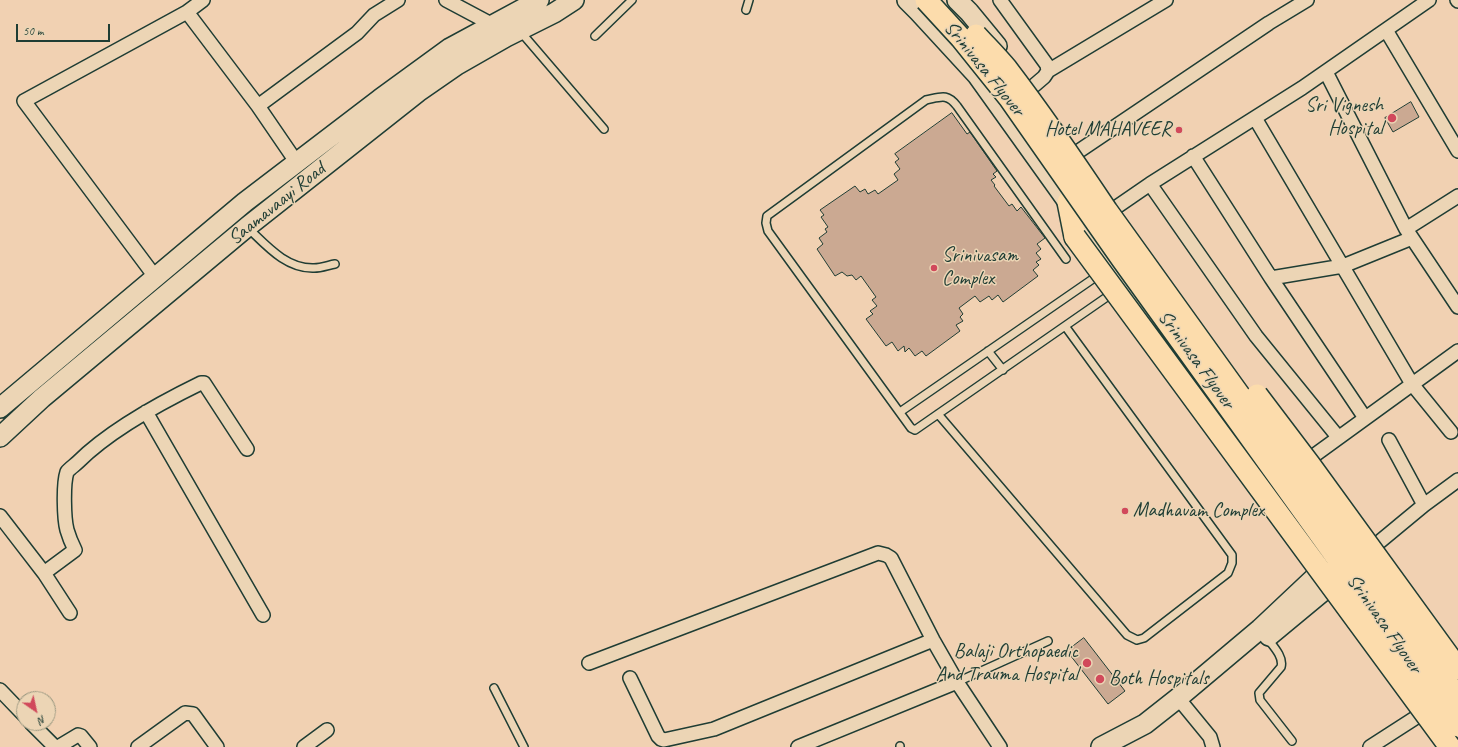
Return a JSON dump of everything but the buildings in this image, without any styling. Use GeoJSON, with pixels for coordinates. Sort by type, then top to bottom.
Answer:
{"type":"FeatureCollection","features":[{"type":"Feature","properties":{"kind":"main road","name":"Srinivasa Flyover"},"geometry":{"type":"LineString","coordinates":[[926,0],[961,38],[1010,99],[1122,258],[1458,726]]}},
{"type":"Feature","properties":{"kind":"main road","name":"Srinivasa Flyover"},"geometry":{"type":"LineString","coordinates":[[945,0],[1011,75],[1458,698]]}},
{"type":"Feature","properties":{"kind":"main road"},"geometry":{"type":"LineString","coordinates":[[1038,97],[1357,529],[1458,669]]}},
{"type":"Feature","properties":{"kind":"main road"},"geometry":{"type":"LineString","coordinates":[[1068,202],[1075,237],[1450,747]]}},
{"type":"Feature","properties":{"kind":"street"},"geometry":{"type":"LineString","coordinates":[[156,278],[24,101],[188,12],[203,0]]}},
{"type":"Feature","properties":{"kind":"street"},"geometry":{"type":"LineString","coordinates":[[258,106],[357,33],[374,15],[398,0]]}},
{"type":"Feature","properties":{"kind":"street"},"geometry":{"type":"LineString","coordinates":[[446,0],[493,25]]}},
{"type":"Feature","properties":{"kind":"street","name":"Saamavaayi Road"},"geometry":{"type":"LineString","coordinates":[[1,404],[156,278],[246,202],[380,99],[450,48],[539,0]]}},
{"type":"Feature","properties":{"kind":"street","name":"Saamavaayi Road"},"geometry":{"type":"LineString","coordinates":[[0,437],[42,398],[247,227],[418,92],[457,65],[554,13],[574,0]]}},
{"type":"Feature","properties":{"kind":"street"},"geometry":{"type":"LineString","coordinates":[[907,0],[977,75],[1113,265],[1184,368],[1289,507],[1433,714],[1458,747]]}},
{"type":"Feature","properties":{"kind":"street"},"geometry":{"type":"LineString","coordinates":[[957,0],[969,12],[1038,97],[1152,265],[1298,468],[1458,684]]}},
{"type":"Feature","properties":{"kind":"street"},"geometry":{"type":"LineString","coordinates":[[1000,0],[1047,65],[1048,71]]}},
{"type":"Feature","properties":{"kind":"street"},"geometry":{"type":"LineString","coordinates":[[1038,97],[1044,77],[1048,71],[1166,0]]}},
{"type":"Feature","properties":{"kind":"street"},"geometry":{"type":"LineString","coordinates":[[1079,151],[1269,23],[1307,0]]}},
{"type":"Feature","properties":{"kind":"street"},"geometry":{"type":"LineString","coordinates":[[1118,206],[1193,156],[1326,72],[1429,0]]}},
{"type":"Feature","properties":{"kind":"street"},"geometry":{"type":"LineString","coordinates":[[188,12],[258,106],[297,163]]}},
{"type":"Feature","properties":{"kind":"street"},"geometry":{"type":"LineString","coordinates":[[1386,30],[1458,151]]}},
{"type":"Feature","properties":{"kind":"street"},"geometry":{"type":"LineString","coordinates":[[1326,72],[1409,234],[1458,306]]}},
{"type":"Feature","properties":{"kind":"street"},"geometry":{"type":"LineString","coordinates":[[1255,118],[1412,384],[1451,432]]}},
{"type":"Feature","properties":{"kind":"street"},"geometry":{"type":"LineString","coordinates":[[1193,156],[1271,278],[1365,418]]}},
{"type":"Feature","properties":{"kind":"street"},"geometry":{"type":"LineString","coordinates":[[1150,184],[1256,336],[1338,437]]}},
{"type":"Feature","properties":{"kind":"street"},"geometry":{"type":"LineString","coordinates":[[1271,278],[1343,266],[1409,234],[1458,196]]}},
{"type":"Feature","properties":{"kind":"street"},"geometry":{"type":"LineString","coordinates":[[1298,468],[1338,437],[1458,351]]}},
{"type":"Feature","properties":{"kind":"street"},"geometry":{"type":"LineString","coordinates":[[44,573],[75,550],[67,529],[65,510],[67,472],[91,448],[146,412],[174,396],[204,383],[247,449]]}},
{"type":"Feature","properties":{"kind":"street"},"geometry":{"type":"LineString","coordinates":[[1,404],[18,420]]}},
{"type":"Feature","properties":{"kind":"street"},"geometry":{"type":"LineString","coordinates":[[146,412],[263,615]]}},
{"type":"Feature","properties":{"kind":"street"},"geometry":{"type":"LineString","coordinates":[[1389,440],[1424,505]]}},
{"type":"Feature","properties":{"kind":"street"},"geometry":{"type":"LineString","coordinates":[[1363,555],[1424,505],[1458,480]]}},
{"type":"Feature","properties":{"kind":"street"},"geometry":{"type":"LineString","coordinates":[[0,516],[44,573],[70,613]]}},
{"type":"Feature","properties":{"kind":"street"},"geometry":{"type":"LineString","coordinates":[[589,663],[878,553],[892,558],[933,640],[957,682],[1000,747]]}},
{"type":"Feature","properties":{"kind":"street"},"geometry":{"type":"LineString","coordinates":[[1123,747],[1140,737],[1182,702],[1267,638],[1334,571]]}},
{"type":"Feature","properties":{"kind":"street"},"geometry":{"type":"LineString","coordinates":[[1101,747],[1145,724],[1182,702],[1260,629],[1334,571]]}},
{"type":"Feature","properties":{"kind":"street"},"geometry":{"type":"LineString","coordinates":[[630,678],[658,736],[660,739],[664,740],[714,729],[933,640]]}},
{"type":"Feature","properties":{"kind":"street"},"geometry":{"type":"LineString","coordinates":[[798,747],[957,682]]}},
{"type":"Feature","properties":{"kind":"street"},"geometry":{"type":"LineString","coordinates":[[0,690],[16,707]]}},
{"type":"Feature","properties":{"kind":"street"},"geometry":{"type":"LineString","coordinates":[[1433,714],[1458,691]]}},
{"type":"Feature","properties":{"kind":"street"},"geometry":{"type":"LineString","coordinates":[[1182,702],[1210,737],[1213,746]]}},
{"type":"Feature","properties":{"kind":"street"},"geometry":{"type":"LineString","coordinates":[[1370,747],[1433,714],[1458,705]]}},
{"type":"Feature","properties":{"kind":"street"},"geometry":{"type":"LineString","coordinates":[[138,747],[186,712],[189,712],[193,714],[217,747]]}},
{"type":"Feature","properties":{"kind":"street"},"geometry":{"type":"LineString","coordinates":[[304,747],[326,730]]}},
{"type":"Feature","properties":{"kind":"street"},"geometry":{"type":"LineString","coordinates":[[39,731],[54,746],[58,747],[78,735],[81,736],[90,747]]}},
{"type":"Feature","properties":{"kind":"lane"},"geometry":{"type":"LineString","coordinates":[[594,36],[632,0]]}},
{"type":"Feature","properties":{"kind":"lane"},"geometry":{"type":"LineString","coordinates":[[746,10],[749,0]]}},
{"type":"Feature","properties":{"kind":"lane"},"geometry":{"type":"LineString","coordinates":[[520,30],[604,129]]}},
{"type":"Feature","properties":{"kind":"lane"},"geometry":{"type":"LineString","coordinates":[[1066,259],[958,106],[952,99],[944,96],[926,100],[767,216],[766,223],[768,231],[911,428],[915,430],[1126,284]]}},
{"type":"Feature","properties":{"kind":"lane"},"geometry":{"type":"LineString","coordinates":[[247,227],[282,259],[298,266],[314,268],[336,264]]}},
{"type":"Feature","properties":{"kind":"lane"},"geometry":{"type":"LineString","coordinates":[[900,412],[1113,265]]}},
{"type":"Feature","properties":{"kind":"lane"},"geometry":{"type":"LineString","coordinates":[[938,414],[1127,635],[1137,640],[1144,638],[1228,573],[1232,564],[1232,555],[1065,326]]}},
{"type":"Feature","properties":{"kind":"lane"},"geometry":{"type":"LineString","coordinates":[[988,351],[1003,370]]}},
{"type":"Feature","properties":{"kind":"lane"},"geometry":{"type":"LineString","coordinates":[[1267,638],[1281,658],[1282,663],[1281,667],[1259,693],[1259,697],[1292,741]]}},
{"type":"Feature","properties":{"kind":"lane"},"geometry":{"type":"LineString","coordinates":[[957,682],[1048,641]]}},
{"type":"Feature","properties":{"kind":"lane"},"geometry":{"type":"LineString","coordinates":[[494,688],[524,747]]}},
{"type":"Feature","properties":{"kind":"place","name":"Sri Vignesh Hospital"},"geometry":{"type":"Point","coordinates":[1392,118]}},
{"type":"Feature","properties":{"kind":"place","name":"Hotel MAHAVEER"},"geometry":{"type":"Point","coordinates":[1179,130]}},
{"type":"Feature","properties":{"kind":"place","name":"Srinivasam Complex"},"geometry":{"type":"Point","coordinates":[934,268]}},
{"type":"Feature","properties":{"kind":"place","name":"Madhavam Complex"},"geometry":{"type":"Point","coordinates":[1125,511]}},
{"type":"Feature","properties":{"kind":"place","name":"Balaji Orthopaedic And Trauma Hospital"},"geometry":{"type":"Point","coordinates":[1087,663]}},
{"type":"Feature","properties":{"kind":"place","name":"Both Hospitals"},"geometry":{"type":"Point","coordinates":[1100,679]}}]}
